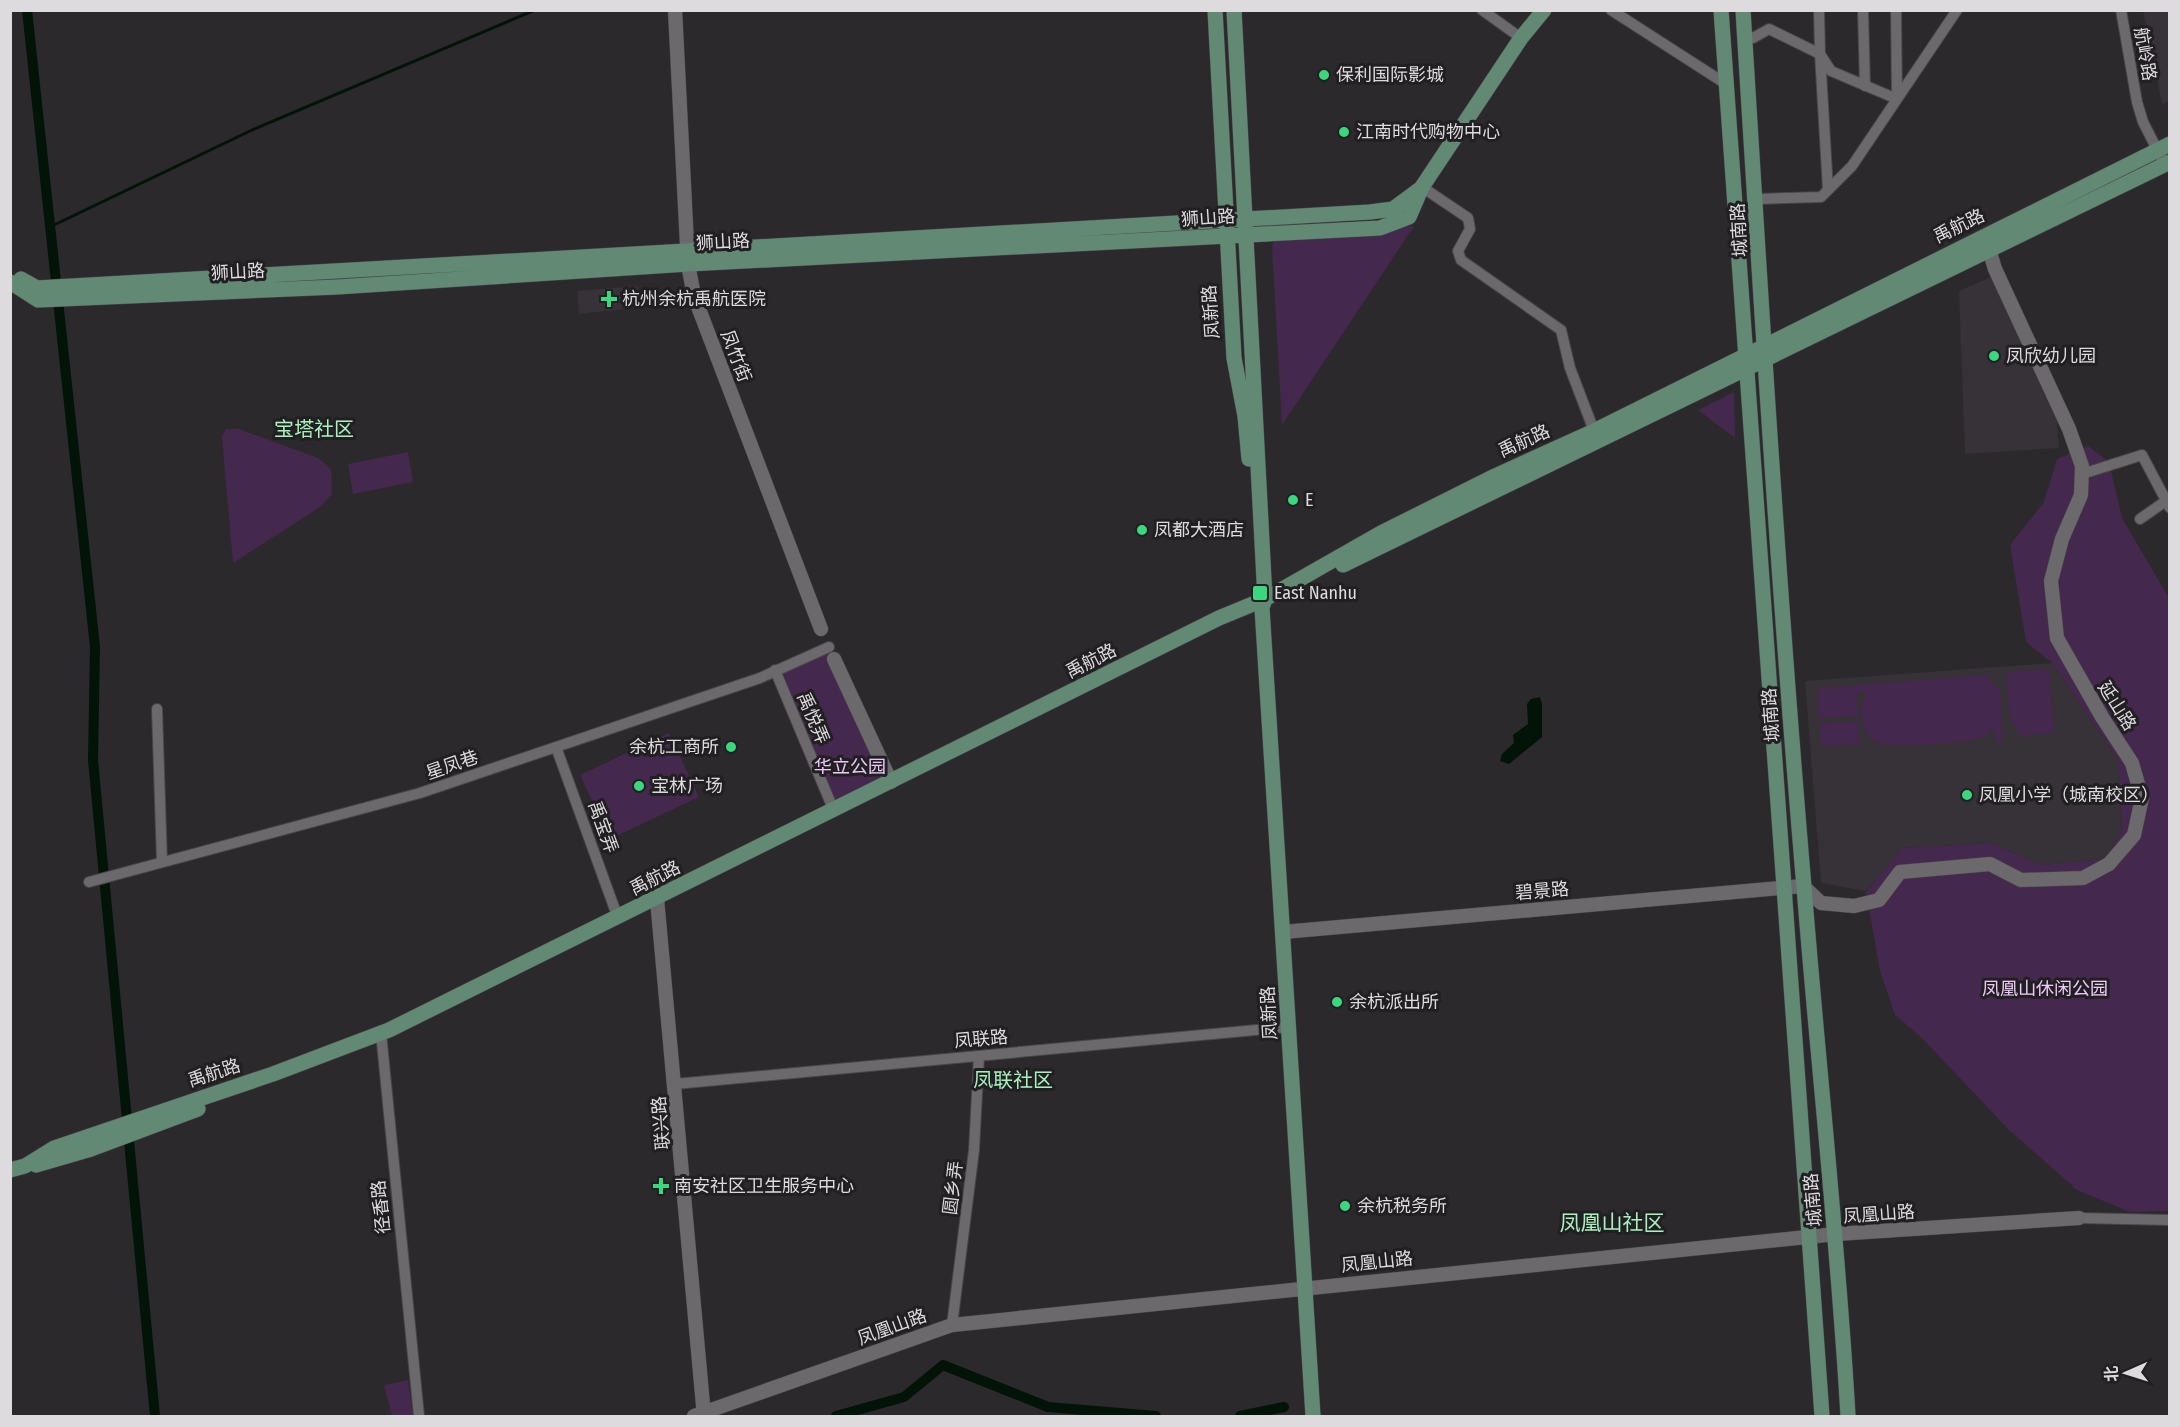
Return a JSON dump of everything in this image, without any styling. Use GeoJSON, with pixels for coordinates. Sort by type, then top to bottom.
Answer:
{"type":"FeatureCollection","features":[{"type":"Feature","properties":{"kind":"main road","name":"凤新路"},"geometry":{"type":"LineString","coordinates":[[1215,10],[1234,358],[1245,416],[1262,603]]}},
{"type":"Feature","properties":{"kind":"main road","name":"凤新路"},"geometry":{"type":"LineString","coordinates":[[1234,10],[1247,234],[1262,603],[1314,1416]]}},
{"type":"Feature","properties":{"kind":"main road","name":"狮山路"},"geometry":{"type":"LineString","coordinates":[[688,256],[1380,228],[1409,217],[1422,186],[1521,39],[1544,10]]}},
{"type":"Feature","properties":{"kind":"main road","name":"城南路"},"geometry":{"type":"LineString","coordinates":[[1721,10],[1782,888],[1822,1416]]}},
{"type":"Feature","properties":{"kind":"main road","name":"城南路"},"geometry":{"type":"LineString","coordinates":[[1743,10],[1803,886],[1836,1234],[1848,1416]]}},
{"type":"Feature","properties":{"kind":"main road","name":"禹航路"},"geometry":{"type":"LineString","coordinates":[[1765,351],[2163,147]]}},
{"type":"Feature","properties":{"kind":"main road","name":"禹航路"},"geometry":{"type":"LineString","coordinates":[[10,1172],[25,1166],[54,1148],[107,1137],[273,1074],[381,1037],[1349,562],[1746,360],[2168,165]]}},
{"type":"Feature","properties":{"kind":"main road","name":"狮山路"},"geometry":{"type":"LineString","coordinates":[[38,294],[337,287],[688,256],[1394,209],[1422,186]]}},
{"type":"Feature","properties":{"kind":"main road"},"geometry":{"type":"LineString","coordinates":[[10,273],[38,294]]}},
{"type":"Feature","properties":{"kind":"main road"},"geometry":{"type":"LineString","coordinates":[[10,282],[38,294]]}},
{"type":"Feature","properties":{"kind":"main road","name":"禹航路"},"geometry":{"type":"LineString","coordinates":[[381,1037],[618,918],[657,903],[891,782],[1219,618],[1262,603]]}},
{"type":"Feature","properties":{"kind":"street","name":"凤竹街"},"geometry":{"type":"LineString","coordinates":[[675,10],[688,256],[694,296],[821,629]]}},
{"type":"Feature","properties":{"kind":"street"},"geometry":{"type":"LineString","coordinates":[[1482,10],[1521,39]]}},
{"type":"Feature","properties":{"kind":"street"},"geometry":{"type":"LineString","coordinates":[[1611,10],[1726,84]]}},
{"type":"Feature","properties":{"kind":"street"},"geometry":{"type":"LineString","coordinates":[[1819,10],[1828,190]]}},
{"type":"Feature","properties":{"kind":"street"},"geometry":{"type":"LineString","coordinates":[[1863,10],[1865,86]]}},
{"type":"Feature","properties":{"kind":"street"},"geometry":{"type":"LineString","coordinates":[[1896,10],[1897,99]]}},
{"type":"Feature","properties":{"kind":"street"},"geometry":{"type":"LineString","coordinates":[[1756,199],[1821,197],[1852,166],[1957,10]]}},
{"type":"Feature","properties":{"kind":"street","name":"航岭路"},"geometry":{"type":"LineString","coordinates":[[2121,10],[2143,122],[2163,147],[2168,165]]}},
{"type":"Feature","properties":{"kind":"street"},"geometry":{"type":"LineString","coordinates":[[1745,35],[1753,38],[1769,29],[1820,54],[1832,71],[1897,99]]}},
{"type":"Feature","properties":{"kind":"street"},"geometry":{"type":"LineString","coordinates":[[1422,186],[1468,218],[1470,229],[1458,251],[1461,260],[1561,330],[1570,368],[1597,436]]}},
{"type":"Feature","properties":{"kind":"street","name":"延山路"},"geometry":{"type":"LineString","coordinates":[[1803,886],[1821,903],[1854,906],[1879,900],[1900,872],[1948,866],[1990,864],[2021,880],[2083,878],[2109,864],[2134,835],[2142,798],[2132,763],[2102,717],[2057,638],[2052,581],[2062,539],[2081,495],[2082,466],[2069,429],[1995,269],[1989,249]]}},
{"type":"Feature","properties":{"kind":"street"},"geometry":{"type":"LineString","coordinates":[[2082,474],[2142,455],[2168,502],[2140,519]]}},
{"type":"Feature","properties":{"kind":"street"},"geometry":{"type":"LineString","coordinates":[[821,629],[891,782]]}},
{"type":"Feature","properties":{"kind":"street","name":"星凤巷"},"geometry":{"type":"LineString","coordinates":[[89,882],[420,793],[776,670],[817,651],[831,653]]}},
{"type":"Feature","properties":{"kind":"street","name":"禹悦弄"},"geometry":{"type":"LineString","coordinates":[[776,670],[834,811]]}},
{"type":"Feature","properties":{"kind":"street"},"geometry":{"type":"LineString","coordinates":[[157,709],[162,862]]}},
{"type":"Feature","properties":{"kind":"street","name":"禹宝弄"},"geometry":{"type":"LineString","coordinates":[[556,747],[618,918]]}},
{"type":"Feature","properties":{"kind":"street","name":"碧景路"},"geometry":{"type":"LineString","coordinates":[[1283,932],[1803,886]]}},
{"type":"Feature","properties":{"kind":"street","name":"联兴路"},"geometry":{"type":"LineString","coordinates":[[657,903],[675,1083],[700,1415]]}},
{"type":"Feature","properties":{"kind":"street","name":"凤联路"},"geometry":{"type":"LineString","coordinates":[[675,1083],[1289,1027]]}},
{"type":"Feature","properties":{"kind":"street","name":"径香路"},"geometry":{"type":"LineString","coordinates":[[381,1037],[419,1416]]}},
{"type":"Feature","properties":{"kind":"street","name":"圆乡弄"},"geometry":{"type":"LineString","coordinates":[[952,1324],[974,1150],[979,1056]]}},
{"type":"Feature","properties":{"kind":"street"},"geometry":{"type":"LineString","coordinates":[[2079,1218],[2169,1220]]}},
{"type":"Feature","properties":{"kind":"street","name":"凤凰山路"},"geometry":{"type":"LineString","coordinates":[[700,1415],[952,1324],[1836,1234],[2079,1218]]}},
{"type":"Feature","properties":{"kind":"shaded area"},"geometry":{"type":"Polygon","coordinates":[[[2143,11],[2169,11],[2169,101],[2162,104],[2143,11]]]}},
{"type":"Feature","properties":{"kind":"shaded area","name":"凤欣幼儿园"},"geometry":{"type":"Polygon","coordinates":[[[1991,277],[2057,420],[2059,448],[1965,454],[1959,291],[1991,277]]]}},
{"type":"Feature","properties":{"kind":"shaded area","name":"杭州余杭禹航医院"},"geometry":{"type":"Polygon","coordinates":[[[638,286],[641,307],[579,314],[577,291],[638,286]]]}},
{"type":"Feature","properties":{"kind":"shaded area","name":"凤凰小学（城南校区）"},"geometry":{"type":"Polygon","coordinates":[[[2052,663],[2118,759],[2122,831],[2105,859],[2040,865],[1992,843],[1904,848],[1866,891],[1821,883],[1805,681],[2052,663]]]}},
{"type":"Feature","properties":{"kind":"shaded area"},"geometry":{"type":"Polygon","coordinates":[[[1540,697],[1542,737],[1509,764],[1500,761],[1502,754],[1514,743],[1513,735],[1528,724],[1527,704],[1531,699],[1540,697]]]}},
{"type":"Feature","properties":{"kind":"green space"},"geometry":{"type":"Polygon","coordinates":[[[1414,226],[1282,425],[1272,247],[1276,235],[1414,226]]]}},
{"type":"Feature","properties":{"kind":"green space"},"geometry":{"type":"Polygon","coordinates":[[[1734,392],[1735,438],[1698,410],[1734,392]]]}},
{"type":"Feature","properties":{"kind":"green space"},"geometry":{"type":"Polygon","coordinates":[[[226,429],[239,429],[318,458],[331,469],[332,494],[320,507],[233,563],[222,437],[226,429]]]}},
{"type":"Feature","properties":{"kind":"green space","name":"凤凰山休闲公园"},"geometry":{"type":"Polygon","coordinates":[[[2088,446],[2109,462],[2122,518],[2169,598],[2169,1211],[2130,1212],[2077,1190],[2009,1130],[1922,1038],[1895,1015],[1880,971],[1866,892],[1903,848],[1992,843],[2040,865],[2105,859],[2122,831],[2118,759],[2052,663],[2026,642],[2010,545],[2044,502],[2057,459],[2088,446]]]}},
{"type":"Feature","properties":{"kind":"green space"},"geometry":{"type":"Polygon","coordinates":[[[408,452],[413,482],[353,494],[348,464],[408,452]]]}},
{"type":"Feature","properties":{"kind":"green space","name":"华立公园"},"geometry":{"type":"Polygon","coordinates":[[[825,648],[885,780],[836,806],[783,673],[825,648]]]}},
{"type":"Feature","properties":{"kind":"green space"},"geometry":{"type":"Polygon","coordinates":[[[2049,669],[2054,733],[2020,736],[2009,714],[2006,672],[2049,669]]]}},
{"type":"Feature","properties":{"kind":"green space"},"geometry":{"type":"Polygon","coordinates":[[[1988,675],[1988,680],[2000,691],[2003,742],[1996,742],[1996,730],[1992,729],[1984,737],[1969,740],[1916,745],[1884,744],[1869,736],[1862,722],[1862,706],[1868,692],[1857,693],[1858,716],[1818,718],[1818,688],[1988,675]]]}},
{"type":"Feature","properties":{"kind":"green space"},"geometry":{"type":"Polygon","coordinates":[[[1858,722],[1859,745],[1821,746],[1820,723],[1858,722]]]}},
{"type":"Feature","properties":{"kind":"green space","name":"宝林广场"},"geometry":{"type":"Polygon","coordinates":[[[669,733],[699,797],[610,839],[580,775],[669,733]]]}},
{"type":"Feature","properties":{"kind":"green space"},"geometry":{"type":"Polygon","coordinates":[[[408,1380],[413,1416],[392,1416],[384,1385],[408,1380]]]}},
{"type":"Feature","properties":{"kind":"waterway"},"geometry":{"type":"LineString","coordinates":[[27,10],[95,647],[93,760],[155,1416]]}},
{"type":"Feature","properties":{"kind":"waterway"},"geometry":{"type":"LineString","coordinates":[[52,226],[252,130],[535,10]]}},
{"type":"Feature","properties":{"kind":"waterway"},"geometry":{"type":"LineString","coordinates":[[836,1416],[904,1397],[943,1365],[1048,1407],[1156,1416]]}},
{"type":"Feature","properties":{"kind":"waterway"},"geometry":{"type":"LineString","coordinates":[[1240,1416],[1284,1407]]}},
{"type":"Feature","properties":{"kind":"place","name":"保利国际影城"},"geometry":{"type":"Point","coordinates":[1324,75]}},
{"type":"Feature","properties":{"kind":"place","name":"江南时代购物中心"},"geometry":{"type":"Point","coordinates":[1344,132]}},
{"type":"Feature","properties":{"kind":"place","name":"杭州余杭禹航医院"},"geometry":{"type":"Point","coordinates":[609,299]}},
{"type":"Feature","properties":{"kind":"place","name":"凤欣幼儿园"},"geometry":{"type":"Point","coordinates":[1994,356]}},
{"type":"Feature","properties":{"kind":"place","name":"E"},"geometry":{"type":"Point","coordinates":[1293,500]}},
{"type":"Feature","properties":{"kind":"place","name":"凤都大酒店"},"geometry":{"type":"Point","coordinates":[1142,530]}},
{"type":"Feature","properties":{"kind":"place","name":"East Nanhu"},"geometry":{"type":"Point","coordinates":[1260,593]}},
{"type":"Feature","properties":{"kind":"place","name":"余杭工商所"},"geometry":{"type":"Point","coordinates":[731,747]}},
{"type":"Feature","properties":{"kind":"place","name":"宝林广场"},"geometry":{"type":"Point","coordinates":[639,786]}},
{"type":"Feature","properties":{"kind":"place","name":"凤凰小学（城南校区）"},"geometry":{"type":"Point","coordinates":[1967,795]}},
{"type":"Feature","properties":{"kind":"place","name":"余杭派出所"},"geometry":{"type":"Point","coordinates":[1337,1002]}},
{"type":"Feature","properties":{"kind":"place","name":"南安社区卫生服务中心"},"geometry":{"type":"Point","coordinates":[661,1186]}},
{"type":"Feature","properties":{"kind":"place","name":"余杭税务所"},"geometry":{"type":"Point","coordinates":[1345,1206]}},
{"type":"Feature","properties":{"kind":"district","name":"宝塔社区"},"geometry":{"type":"Point","coordinates":[314,429]}},
{"type":"Feature","properties":{"kind":"district","name":"凤联社区"},"geometry":{"type":"Point","coordinates":[1013,1080]}},
{"type":"Feature","properties":{"kind":"district","name":"凤凰山社区"},"geometry":{"type":"Point","coordinates":[1612,1223]}}]}
